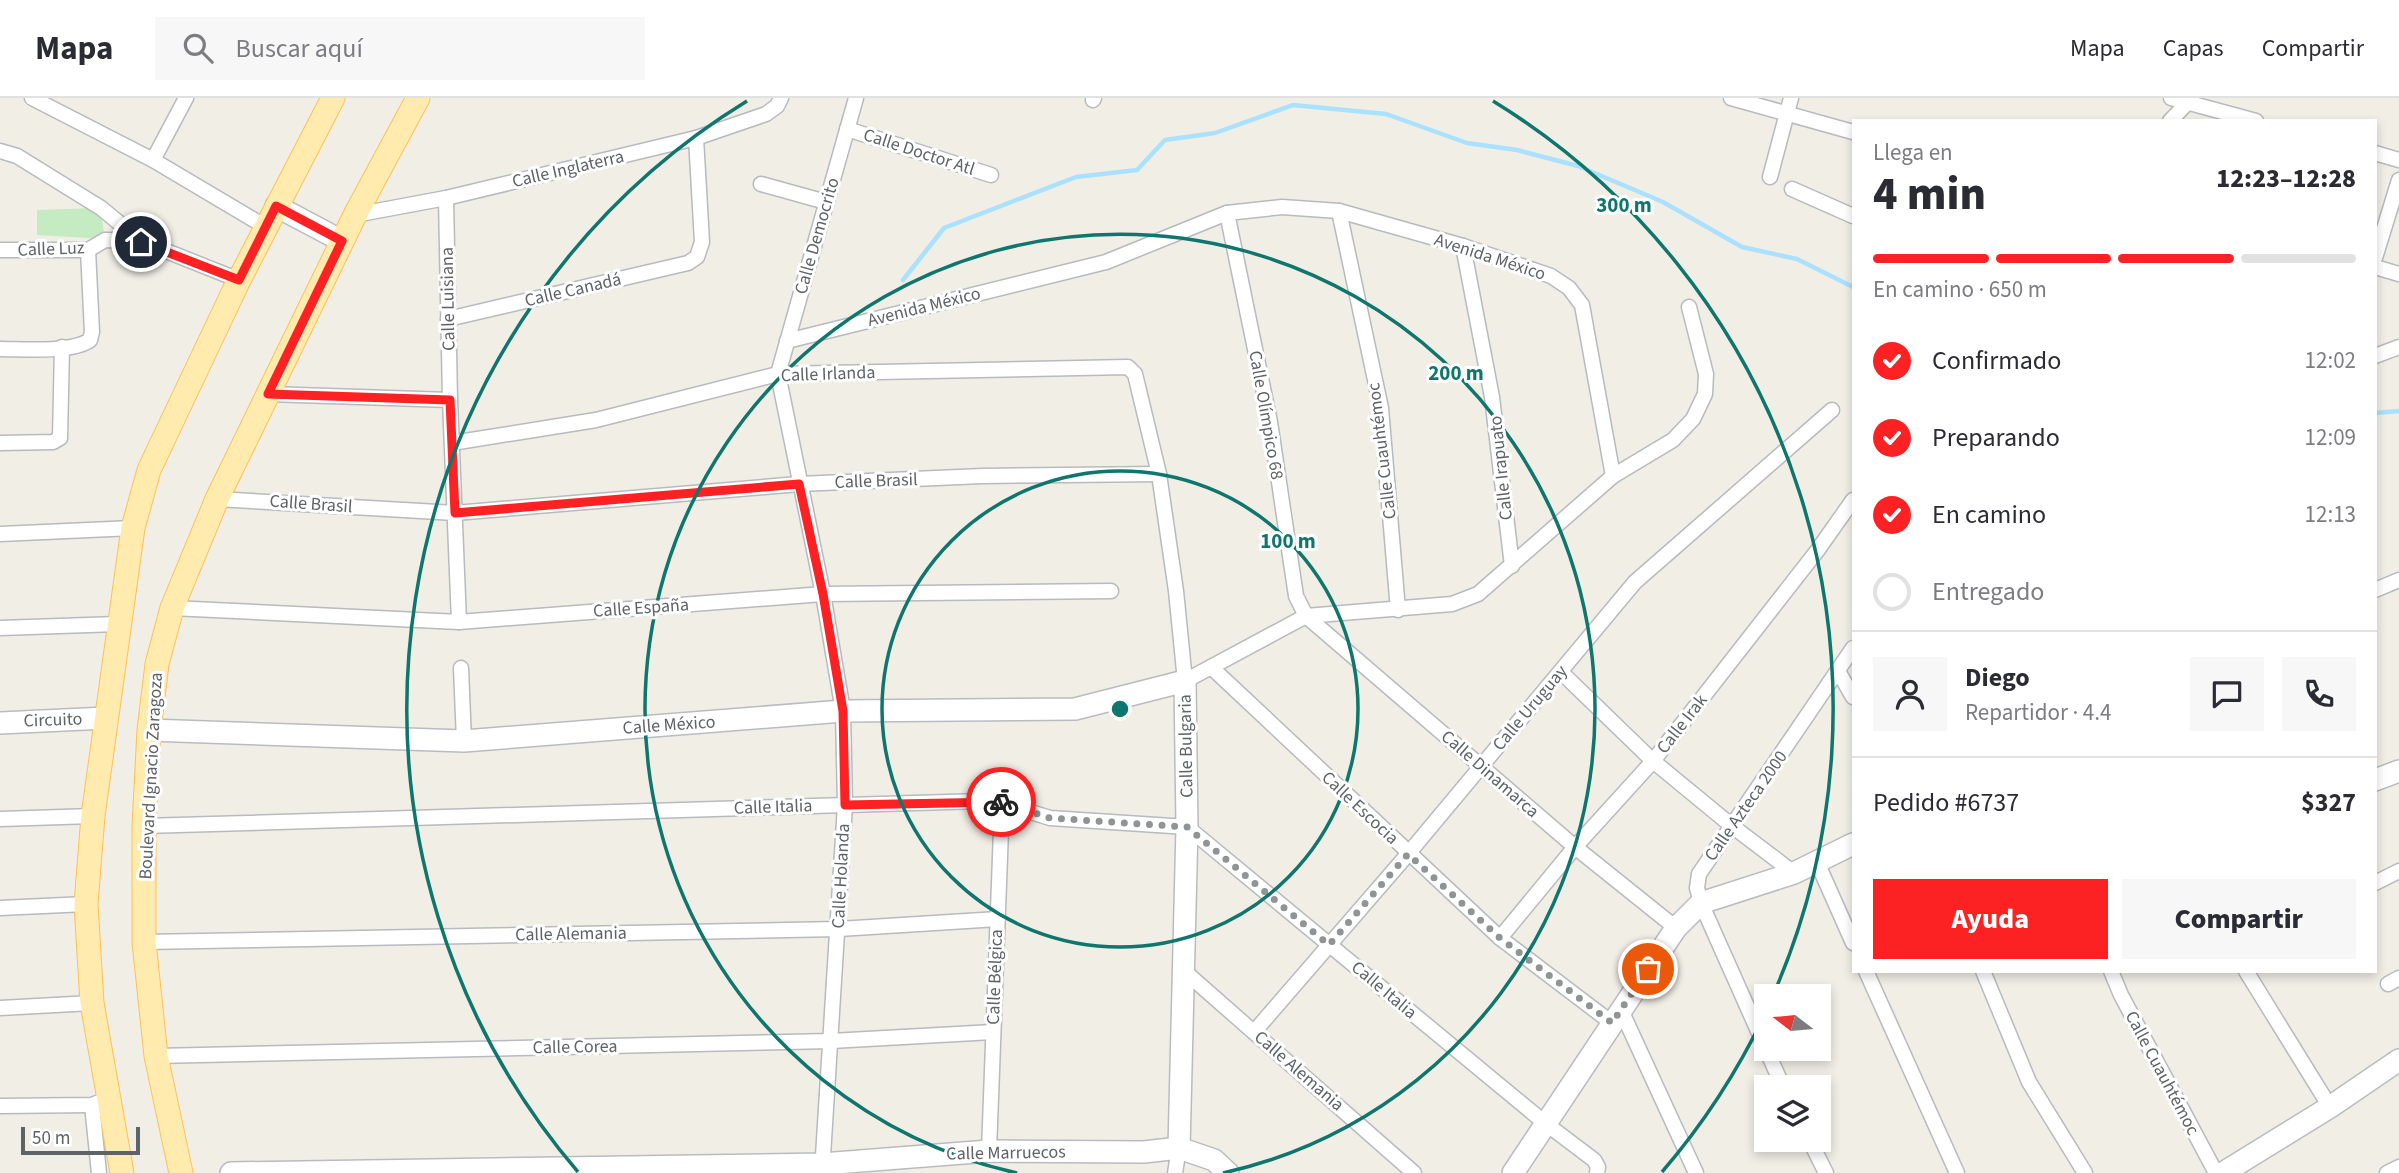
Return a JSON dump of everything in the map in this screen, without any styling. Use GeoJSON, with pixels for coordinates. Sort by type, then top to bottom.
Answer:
{"type":"FeatureCollection","features":[{"type":"Feature","properties":{"kind":"main road"},"geometry":{"type":"LineString","coordinates":[[122,1173],[101,1102],[86,904],[93,816],[133,528],[149,470],[239,280],[332,98]]}},
{"type":"Feature","properties":{"kind":"main road","name":"Boulevard Ignacio Zaragoza"},"geometry":{"type":"LineString","coordinates":[[181,1173],[156,1056],[144,942],[149,730],[157,664],[172,608],[217,499],[355,215],[418,98]]}},
{"type":"Feature","properties":{"kind":"street"},"geometry":{"type":"LineString","coordinates":[[32,98],[60,105],[153,160],[271,217],[342,241]]}},
{"type":"Feature","properties":{"kind":"street"},"geometry":{"type":"LineString","coordinates":[[153,160],[186,98]]}},
{"type":"Feature","properties":{"kind":"street","name":"Calle Democrito"},"geometry":{"type":"LineString","coordinates":[[778,374],[856,98]]}},
{"type":"Feature","properties":{"kind":"street"},"geometry":{"type":"LineString","coordinates":[[1731,98],[1852,132]]}},
{"type":"Feature","properties":{"kind":"street"},"geometry":{"type":"LineString","coordinates":[[1770,177],[1791,98]]}},
{"type":"Feature","properties":{"kind":"street"},"geometry":{"type":"LineString","coordinates":[[2171,98],[2190,100],[2250,119]]}},
{"type":"Feature","properties":{"kind":"street"},"geometry":{"type":"LineString","coordinates":[[2171,119],[2190,100]]}},
{"type":"Feature","properties":{"kind":"street","name":"Calle Inglaterra"},"geometry":{"type":"LineString","coordinates":[[355,215],[446,198],[696,138],[766,114],[779,102]]}},
{"type":"Feature","properties":{"kind":"street","name":"Calle Doctor Atl"},"geometry":{"type":"LineString","coordinates":[[847,129],[991,175]]}},
{"type":"Feature","properties":{"kind":"street","name":"Calle Canadá"},"geometry":{"type":"LineString","coordinates":[[448,319],[688,263],[697,257],[702,242],[696,138]]}},
{"type":"Feature","properties":{"kind":"street"},"geometry":{"type":"LineString","coordinates":[[0,151],[17,156],[101,208],[141,242],[239,280]]}},
{"type":"Feature","properties":{"kind":"street"},"geometry":{"type":"LineString","coordinates":[[2377,154],[2399,160]]}},
{"type":"Feature","properties":{"kind":"street"},"geometry":{"type":"LineString","coordinates":[[2377,252],[2399,180]]}},
{"type":"Feature","properties":{"kind":"street"},"geometry":{"type":"LineString","coordinates":[[761,184],[826,202]]}},
{"type":"Feature","properties":{"kind":"street"},"geometry":{"type":"LineString","coordinates":[[1792,189],[1852,216]]}},
{"type":"Feature","properties":{"kind":"street","name":"Calle Luisiana"},"geometry":{"type":"LineString","coordinates":[[446,198],[450,400],[459,622]]}},
{"type":"Feature","properties":{"kind":"street","name":"Avenida México"},"geometry":{"type":"LineString","coordinates":[[787,341],[1106,262],[1227,212],[1282,208],[1339,211],[1463,246],[1551,276],[1569,288],[1582,306],[1613,475]]}},
{"type":"Feature","properties":{"kind":"street","name":"Calle Cuauhtémoc"},"geometry":{"type":"LineString","coordinates":[[1339,211],[1381,408],[1398,610]]}},
{"type":"Feature","properties":{"kind":"street","name":"Calle Olímpico 68"},"geometry":{"type":"LineString","coordinates":[[1227,212],[1270,422],[1296,596],[1306,616]]}},
{"type":"Feature","properties":{"kind":"street","name":"Calle Luz"},"geometry":{"type":"LineString","coordinates":[[0,250],[88,250],[105,240],[141,242]]}},
{"type":"Feature","properties":{"kind":"street","name":"Calle Irapuato"},"geometry":{"type":"LineString","coordinates":[[1463,246],[1493,397],[1512,566]]}},
{"type":"Feature","properties":{"kind":"street"},"geometry":{"type":"LineString","coordinates":[[0,349],[62,347],[84,344],[90,340],[92,332],[88,250]]}},
{"type":"Feature","properties":{"kind":"street"},"geometry":{"type":"LineString","coordinates":[[2377,268],[2399,274]]}},
{"type":"Feature","properties":{"kind":"street"},"geometry":{"type":"LineString","coordinates":[[1185,681],[1306,616],[1452,604],[1478,594],[1613,475],[1674,440],[1693,419],[1705,394],[1706,374],[1689,307]]}},
{"type":"Feature","properties":{"kind":"street"},"geometry":{"type":"LineString","coordinates":[[0,443],[53,442],[60,438],[62,347]]}},
{"type":"Feature","properties":{"kind":"street"},"geometry":{"type":"LineString","coordinates":[[2377,355],[2399,347]]}},
{"type":"Feature","properties":{"kind":"street","name":"Calle Irlanda"},"geometry":{"type":"LineString","coordinates":[[452,443],[596,419],[778,374],[1128,367]]}},
{"type":"Feature","properties":{"kind":"street","name":"Calle Bulgaria"},"geometry":{"type":"LineString","coordinates":[[1128,367],[1135,374],[1159,474],[1177,591],[1185,681],[1187,827],[1179,1148],[1175,1173]]}},
{"type":"Feature","properties":{"kind":"street","name":"Calle Holanda"},"geometry":{"type":"LineString","coordinates":[[778,374],[823,594],[843,711],[845,805],[822,1169]]}},
{"type":"Feature","properties":{"kind":"street"},"geometry":{"type":"LineString","coordinates":[[268,394],[450,400]]}},
{"type":"Feature","properties":{"kind":"street","name":"Calle Uruguay"},"geometry":{"type":"LineString","coordinates":[[1254,1032],[1408,854],[1635,582],[1832,410]]}},
{"type":"Feature","properties":{"kind":"street","name":"Calle Brasil"},"geometry":{"type":"LineString","coordinates":[[217,499],[455,513],[799,484],[982,476],[1159,474]]}},
{"type":"Feature","properties":{"kind":"street","name":"Calle Irak"},"geometry":{"type":"LineString","coordinates":[[1500,938],[1575,847],[1653,761],[1817,551],[1852,501]]}},
{"type":"Feature","properties":{"kind":"street"},"geometry":{"type":"LineString","coordinates":[[0,534],[133,528]]}},
{"type":"Feature","properties":{"kind":"street"},"geometry":{"type":"LineString","coordinates":[[2377,589],[2399,580]]}},
{"type":"Feature","properties":{"kind":"street","name":"Calle España"},"geometry":{"type":"LineString","coordinates":[[172,608],[459,622],[823,594],[1111,592]]}},
{"type":"Feature","properties":{"kind":"street","name":"Calle Dinamarca"},"geometry":{"type":"LineString","coordinates":[[1306,616],[1575,847],[1675,928]]}},
{"type":"Feature","properties":{"kind":"street"},"geometry":{"type":"LineString","coordinates":[[0,628],[118,624]]}},
{"type":"Feature","properties":{"kind":"street","name":"Calle Azteca 2000"},"geometry":{"type":"LineString","coordinates":[[1701,903],[1697,888],[1699,874],[1852,650]]}},
{"type":"Feature","properties":{"kind":"street","name":"Calle Escocia"},"geometry":{"type":"LineString","coordinates":[[1211,667],[1500,938],[1616,1016]]}},
{"type":"Feature","properties":{"kind":"street"},"geometry":{"type":"LineString","coordinates":[[461,668],[464,741]]}},
{"type":"Feature","properties":{"kind":"street"},"geometry":{"type":"LineString","coordinates":[[1839,671],[1852,695]]}},
{"type":"Feature","properties":{"kind":"street"},"geometry":{"type":"LineString","coordinates":[[1561,672],[1653,761],[1794,873]]}},
{"type":"Feature","properties":{"kind":"street","name":"Calle México"},"geometry":{"type":"LineString","coordinates":[[149,730],[464,741],[843,711],[1074,709],[1185,681]]}},
{"type":"Feature","properties":{"kind":"street","name":"Circuito"},"geometry":{"type":"LineString","coordinates":[[0,723],[106,718]]}},
{"type":"Feature","properties":{"kind":"street","name":"Calle Italia"},"geometry":{"type":"LineString","coordinates":[[145,826],[845,805],[1002,803],[1050,818],[1187,827],[1545,1123],[1594,1160],[1598,1167],[1597,1173]]}},
{"type":"Feature","properties":{"kind":"street","name":"Calle Bélgica"},"geometry":{"type":"LineString","coordinates":[[989,1151],[1002,803]]}},
{"type":"Feature","properties":{"kind":"street"},"geometry":{"type":"LineString","coordinates":[[0,819],[93,816]]}},
{"type":"Feature","properties":{"kind":"street"},"geometry":{"type":"LineString","coordinates":[[1513,1173],[1675,928],[1701,903],[1794,873],[1852,844]]}},
{"type":"Feature","properties":{"kind":"street"},"geometry":{"type":"LineString","coordinates":[[1817,862],[1852,941]]}},
{"type":"Feature","properties":{"kind":"street"},"geometry":{"type":"LineString","coordinates":[[2377,882],[2399,871]]}},
{"type":"Feature","properties":{"kind":"street"},"geometry":{"type":"LineString","coordinates":[[1701,903],[1778,1075]]}},
{"type":"Feature","properties":{"kind":"street"},"geometry":{"type":"LineString","coordinates":[[0,908],[86,904]]}},
{"type":"Feature","properties":{"kind":"street","name":"Calle Alemania"},"geometry":{"type":"LineString","coordinates":[[144,942],[839,929],[998,919]]}},
{"type":"Feature","properties":{"kind":"street","name":"Calle Alemania"},"geometry":{"type":"LineString","coordinates":[[1184,970],[1414,1173]]}},
{"type":"Feature","properties":{"kind":"street"},"geometry":{"type":"LineString","coordinates":[[1867,973],[1957,1173]]}},
{"type":"Feature","properties":{"kind":"street"},"geometry":{"type":"LineString","coordinates":[[1984,973],[2029,1082],[2085,1173]]}},
{"type":"Feature","properties":{"kind":"street","name":"Calle Cuauhtémoc"},"geometry":{"type":"LineString","coordinates":[[2112,973],[2216,1173]]}},
{"type":"Feature","properties":{"kind":"street"},"geometry":{"type":"LineString","coordinates":[[2247,973],[2330,1107]]}},
{"type":"Feature","properties":{"kind":"street"},"geometry":{"type":"LineString","coordinates":[[0,1008],[92,1003]]}},
{"type":"Feature","properties":{"kind":"street"},"geometry":{"type":"LineString","coordinates":[[1616,1016],[1696,1173]]}},
{"type":"Feature","properties":{"kind":"street","name":"Calle Corea"},"geometry":{"type":"LineString","coordinates":[[156,1056],[831,1041],[993,1032]]}},
{"type":"Feature","properties":{"kind":"street"},"geometry":{"type":"LineString","coordinates":[[2223,1173],[2330,1107],[2399,1060]]}},
{"type":"Feature","properties":{"kind":"street"},"geometry":{"type":"LineString","coordinates":[[0,1106],[101,1102],[99,1173]]}},
{"type":"Feature","properties":{"kind":"street","name":"Calle Marruecos"},"geometry":{"type":"LineString","coordinates":[[231,1173],[822,1169],[989,1151],[1144,1152],[1179,1148],[1214,1160],[1228,1173]]}},
{"type":"Feature","properties":{"kind":"street"},"geometry":{"type":"LineString","coordinates":[[1816,1152],[1826,1173]]}},
{"type":"Feature","properties":{"kind":"street"},"geometry":{"type":"LineString","coordinates":[[2387,1173],[2399,1167]]}},
{"type":"Feature","properties":{"kind":"green space"},"geometry":{"type":"Polygon","coordinates":[[[100,208],[105,239],[37,235],[37,210],[100,208]]]}},
{"type":"Feature","properties":{"kind":"waterway"},"geometry":{"type":"LineString","coordinates":[[903,280],[944,228],[1076,177],[1137,170],[1165,140],[1215,133],[1293,105],[1386,114],[1467,143],[1517,150],[1578,166],[1663,202],[1742,247],[1797,259],[1852,286]]}},
{"type":"Feature","properties":{"kind":"waterway"},"geometry":{"type":"LineString","coordinates":[[2377,413],[2399,411]]}},
{"type":"Feature","properties":{"kind":"way so far"},"geometry":{"type":"LineString","coordinates":[[1001,802],[1050,818],[1187,827],[1329,945],[1408,854],[1500,938],[1612,1023],[1648,969]]}},
{"type":"Feature","properties":{"kind":"route"},"geometry":{"type":"LineString","coordinates":[[141,242],[239,280],[276,206],[342,241],[268,394],[450,400],[455,513],[799,484],[823,594],[843,711],[845,805],[1001,802]]}}]}
